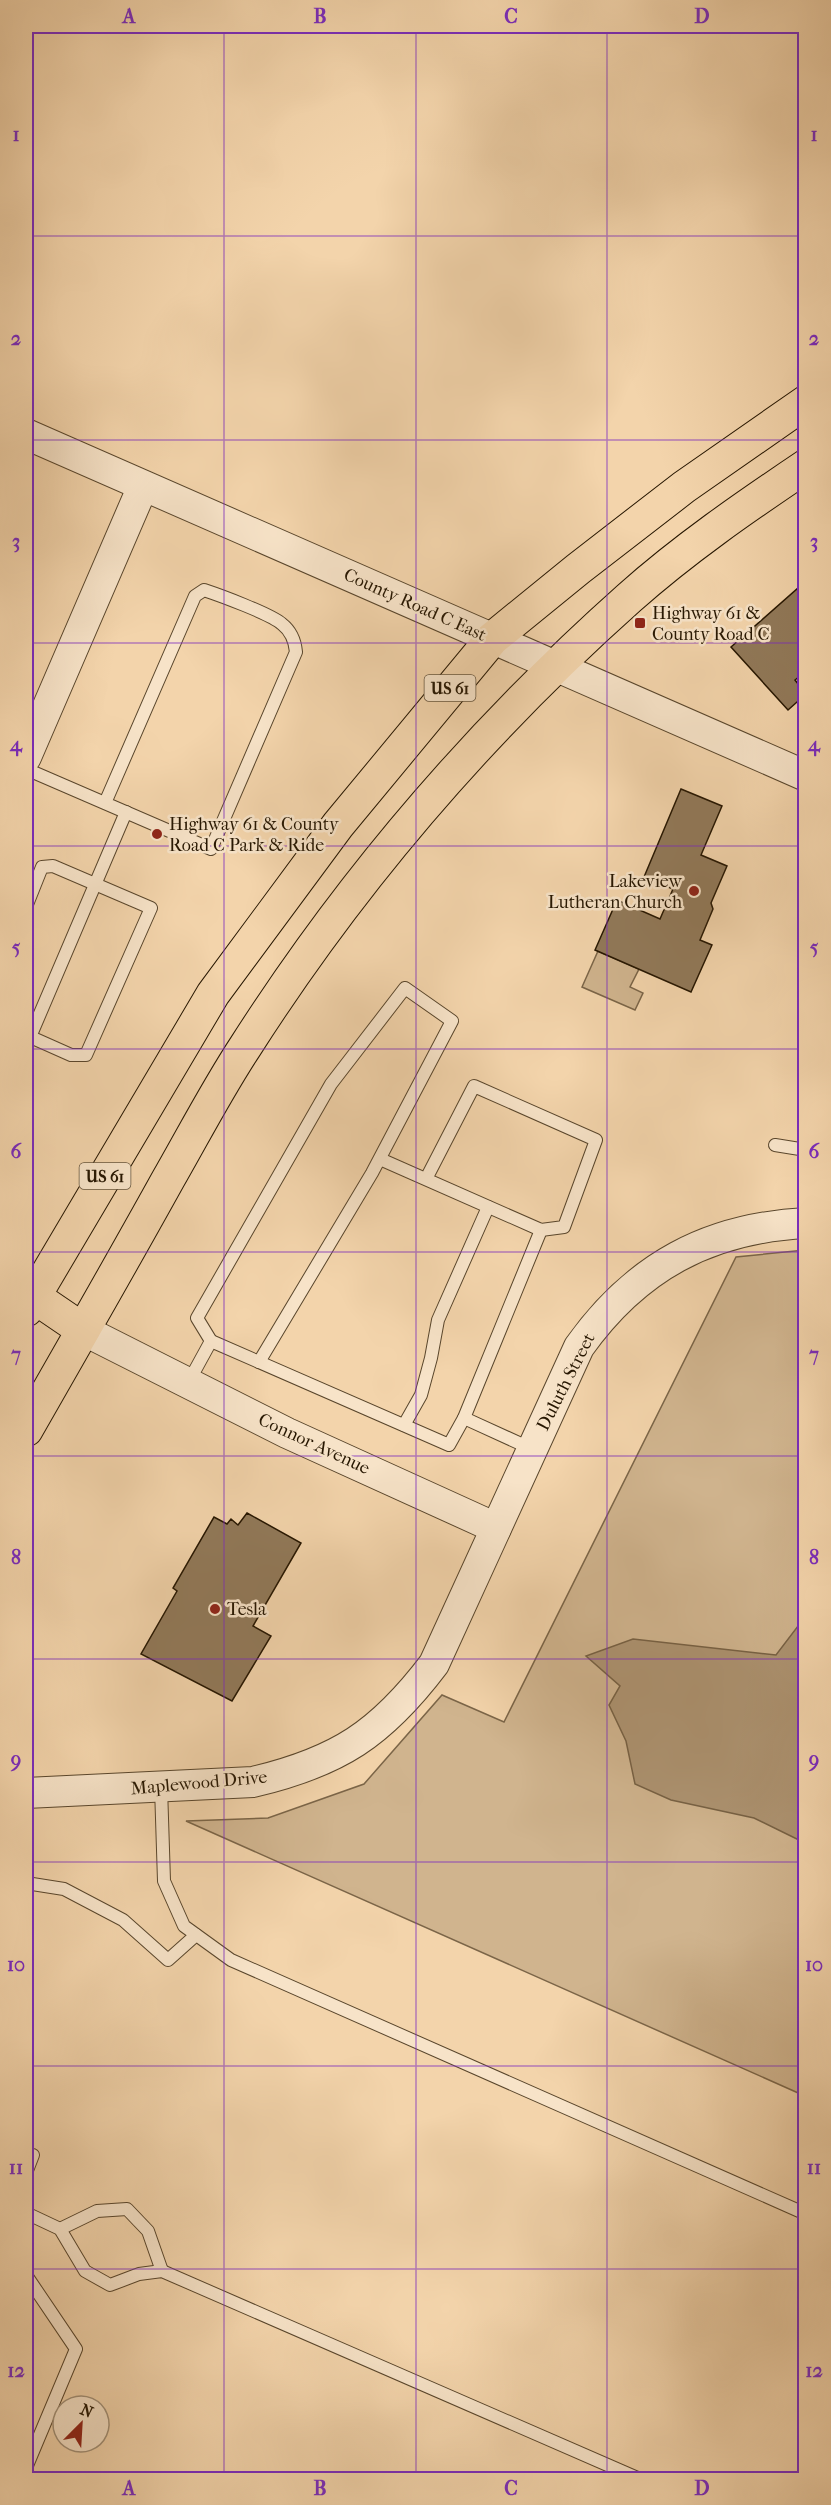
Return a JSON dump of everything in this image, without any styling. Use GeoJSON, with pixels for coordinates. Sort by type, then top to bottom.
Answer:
{"type":"FeatureCollection","features":[{"type":"Feature","properties":{"kind":"main road","name":"US 61"},"geometry":{"type":"LineString","coordinates":[[28,1299],[213,994],[338,825],[492,639],[578,568],[684,487],[806,402]]}},
{"type":"Feature","properties":{"kind":"main road"},"geometry":{"type":"LineString","coordinates":[[26,1430],[236,1060],[305,957],[366,876],[431,798],[495,728],[555,667],[630,597],[690,548],[806,466]]}},
{"type":"Feature","properties":{"kind":"main road","name":"Connor Avenue"},"geometry":{"type":"LineString","coordinates":[[28,1299],[83,1330]]}},
{"type":"Feature","properties":{"kind":"street","name":"County Road C East"},"geometry":{"type":"LineString","coordinates":[[26,434],[806,776]]}},
{"type":"Feature","properties":{"kind":"street"},"geometry":{"type":"LineString","coordinates":[[26,757],[143,486]]}},
{"type":"Feature","properties":{"kind":"street","name":"Duluth Street"},"geometry":{"type":"LineString","coordinates":[[496,1528],[579,1347],[620,1296],[648,1273],[698,1245],[760,1227],[806,1223]]}},
{"type":"Feature","properties":{"kind":"street","name":"Connor Avenue"},"geometry":{"type":"LineString","coordinates":[[105,1292],[107,1313],[116,1333],[134,1357]]}},
{"type":"Feature","properties":{"kind":"street","name":"Connor Avenue"},"geometry":{"type":"LineString","coordinates":[[83,1330],[287,1433],[496,1528]]}},
{"type":"Feature","properties":{"kind":"street","name":"Maplewood Drive"},"geometry":{"type":"LineString","coordinates":[[26,1793],[253,1782],[288,1774],[322,1761],[346,1748],[383,1722],[409,1697],[434,1664],[496,1528]]}},
{"type":"Feature","properties":{"kind":"lane"},"geometry":{"type":"LineString","coordinates":[[26,769],[105,804],[211,849],[296,652],[295,641],[281,623],[204,590],[195,596],[105,804]]}},
{"type":"Feature","properties":{"kind":"lane"},"geometry":{"type":"LineString","coordinates":[[26,908],[42,867],[53,866],[96,885],[150,908],[86,1055],[71,1055],[28,1036],[96,885],[126,812]]}},
{"type":"Feature","properties":{"kind":"lane"},"geometry":{"type":"LineString","coordinates":[[259,1362],[380,1159],[452,1021],[405,988],[331,1084],[197,1318],[211,1341],[259,1362],[404,1425],[449,1445],[464,1418],[542,1230]]}},
{"type":"Feature","properties":{"kind":"lane"},"geometry":{"type":"LineString","coordinates":[[380,1159],[542,1230],[564,1227],[596,1140],[474,1086],[426,1179]]}},
{"type":"Feature","properties":{"kind":"lane"},"geometry":{"type":"LineString","coordinates":[[775,1145],[806,1150]]}},
{"type":"Feature","properties":{"kind":"lane"},"geometry":{"type":"LineString","coordinates":[[404,1425],[421,1395],[438,1320],[488,1207]]}},
{"type":"Feature","properties":{"kind":"lane"},"geometry":{"type":"LineString","coordinates":[[188,1383],[211,1341]]}},
{"type":"Feature","properties":{"kind":"lane"},"geometry":{"type":"LineString","coordinates":[[464,1418],[532,1449]]}},
{"type":"Feature","properties":{"kind":"lane"},"geometry":{"type":"LineString","coordinates":[[161,1787],[164,1881],[184,1926],[231,1960],[806,2214]]}},
{"type":"Feature","properties":{"kind":"lane"},"geometry":{"type":"LineString","coordinates":[[26,1883],[64,1889],[123,1920],[168,1960],[196,1935]]}},
{"type":"Feature","properties":{"kind":"lane"},"geometry":{"type":"LineString","coordinates":[[26,2173],[33,2156]]}},
{"type":"Feature","properties":{"kind":"lane"},"geometry":{"type":"LineString","coordinates":[[60,2229],[97,2211],[127,2209],[148,2231],[162,2271]]}},
{"type":"Feature","properties":{"kind":"lane"},"geometry":{"type":"LineString","coordinates":[[26,2213],[60,2229],[85,2271],[110,2285],[139,2274],[162,2271],[642,2480]]}},
{"type":"Feature","properties":{"kind":"lane"},"geometry":{"type":"LineString","coordinates":[[26,2275],[76,2349],[26,2468]]}},
{"type":"Feature","properties":{"kind":"shaded area"},"geometry":{"type":"Polygon","coordinates":[[[598,951],[639,969],[630,987],[643,993],[635,1010],[582,987],[598,951]]]}},
{"type":"Feature","properties":{"kind":"shaded area"},"geometry":{"type":"Polygon","coordinates":[[[805,1250],[805,2096],[186,1821],[268,1818],[364,1784],[442,1695],[504,1722],[736,1257],[805,1250]]]}},
{"type":"Feature","properties":{"kind":"shaded area"},"geometry":{"type":"Polygon","coordinates":[[[805,1623],[805,1843],[754,1818],[671,1800],[635,1784],[626,1741],[609,1705],[620,1686],[586,1656],[633,1639],[776,1655],[798,1626],[805,1623]]]}},
{"type":"Feature","properties":{"kind":"building"},"geometry":{"type":"Polygon","coordinates":[[[806,581],[806,671],[795,680],[806,694],[788,710],[731,647],[806,581]]]}},
{"type":"Feature","properties":{"kind":"building","name":"Lakeview Lutheran Church"},"geometry":{"type":"Polygon","coordinates":[[[681,789],[722,806],[701,855],[727,866],[711,903],[713,909],[700,940],[712,945],[691,992],[595,950],[617,900],[660,919],[673,889],[644,877],[681,789]]]}},
{"type":"Feature","properties":{"kind":"building","name":"Tesla"},"geometry":{"type":"Polygon","coordinates":[[[247,1513],[301,1543],[253,1626],[271,1636],[232,1701],[141,1654],[177,1591],[173,1588],[214,1517],[227,1524],[231,1519],[238,1525],[247,1513]]]}},
{"type":"Feature","properties":{"kind":"place","name":"Highway 61 & County Road C"},"geometry":{"type":"Point","coordinates":[640,623]}},
{"type":"Feature","properties":{"kind":"place","name":"Highway 61 & County Road C Park & Ride"},"geometry":{"type":"Point","coordinates":[157,834]}},
{"type":"Feature","properties":{"kind":"place","name":"Lakeview Lutheran Church"},"geometry":{"type":"Point","coordinates":[694,891]}},
{"type":"Feature","properties":{"kind":"place","name":"Tesla"},"geometry":{"type":"Point","coordinates":[215,1609]}}]}
